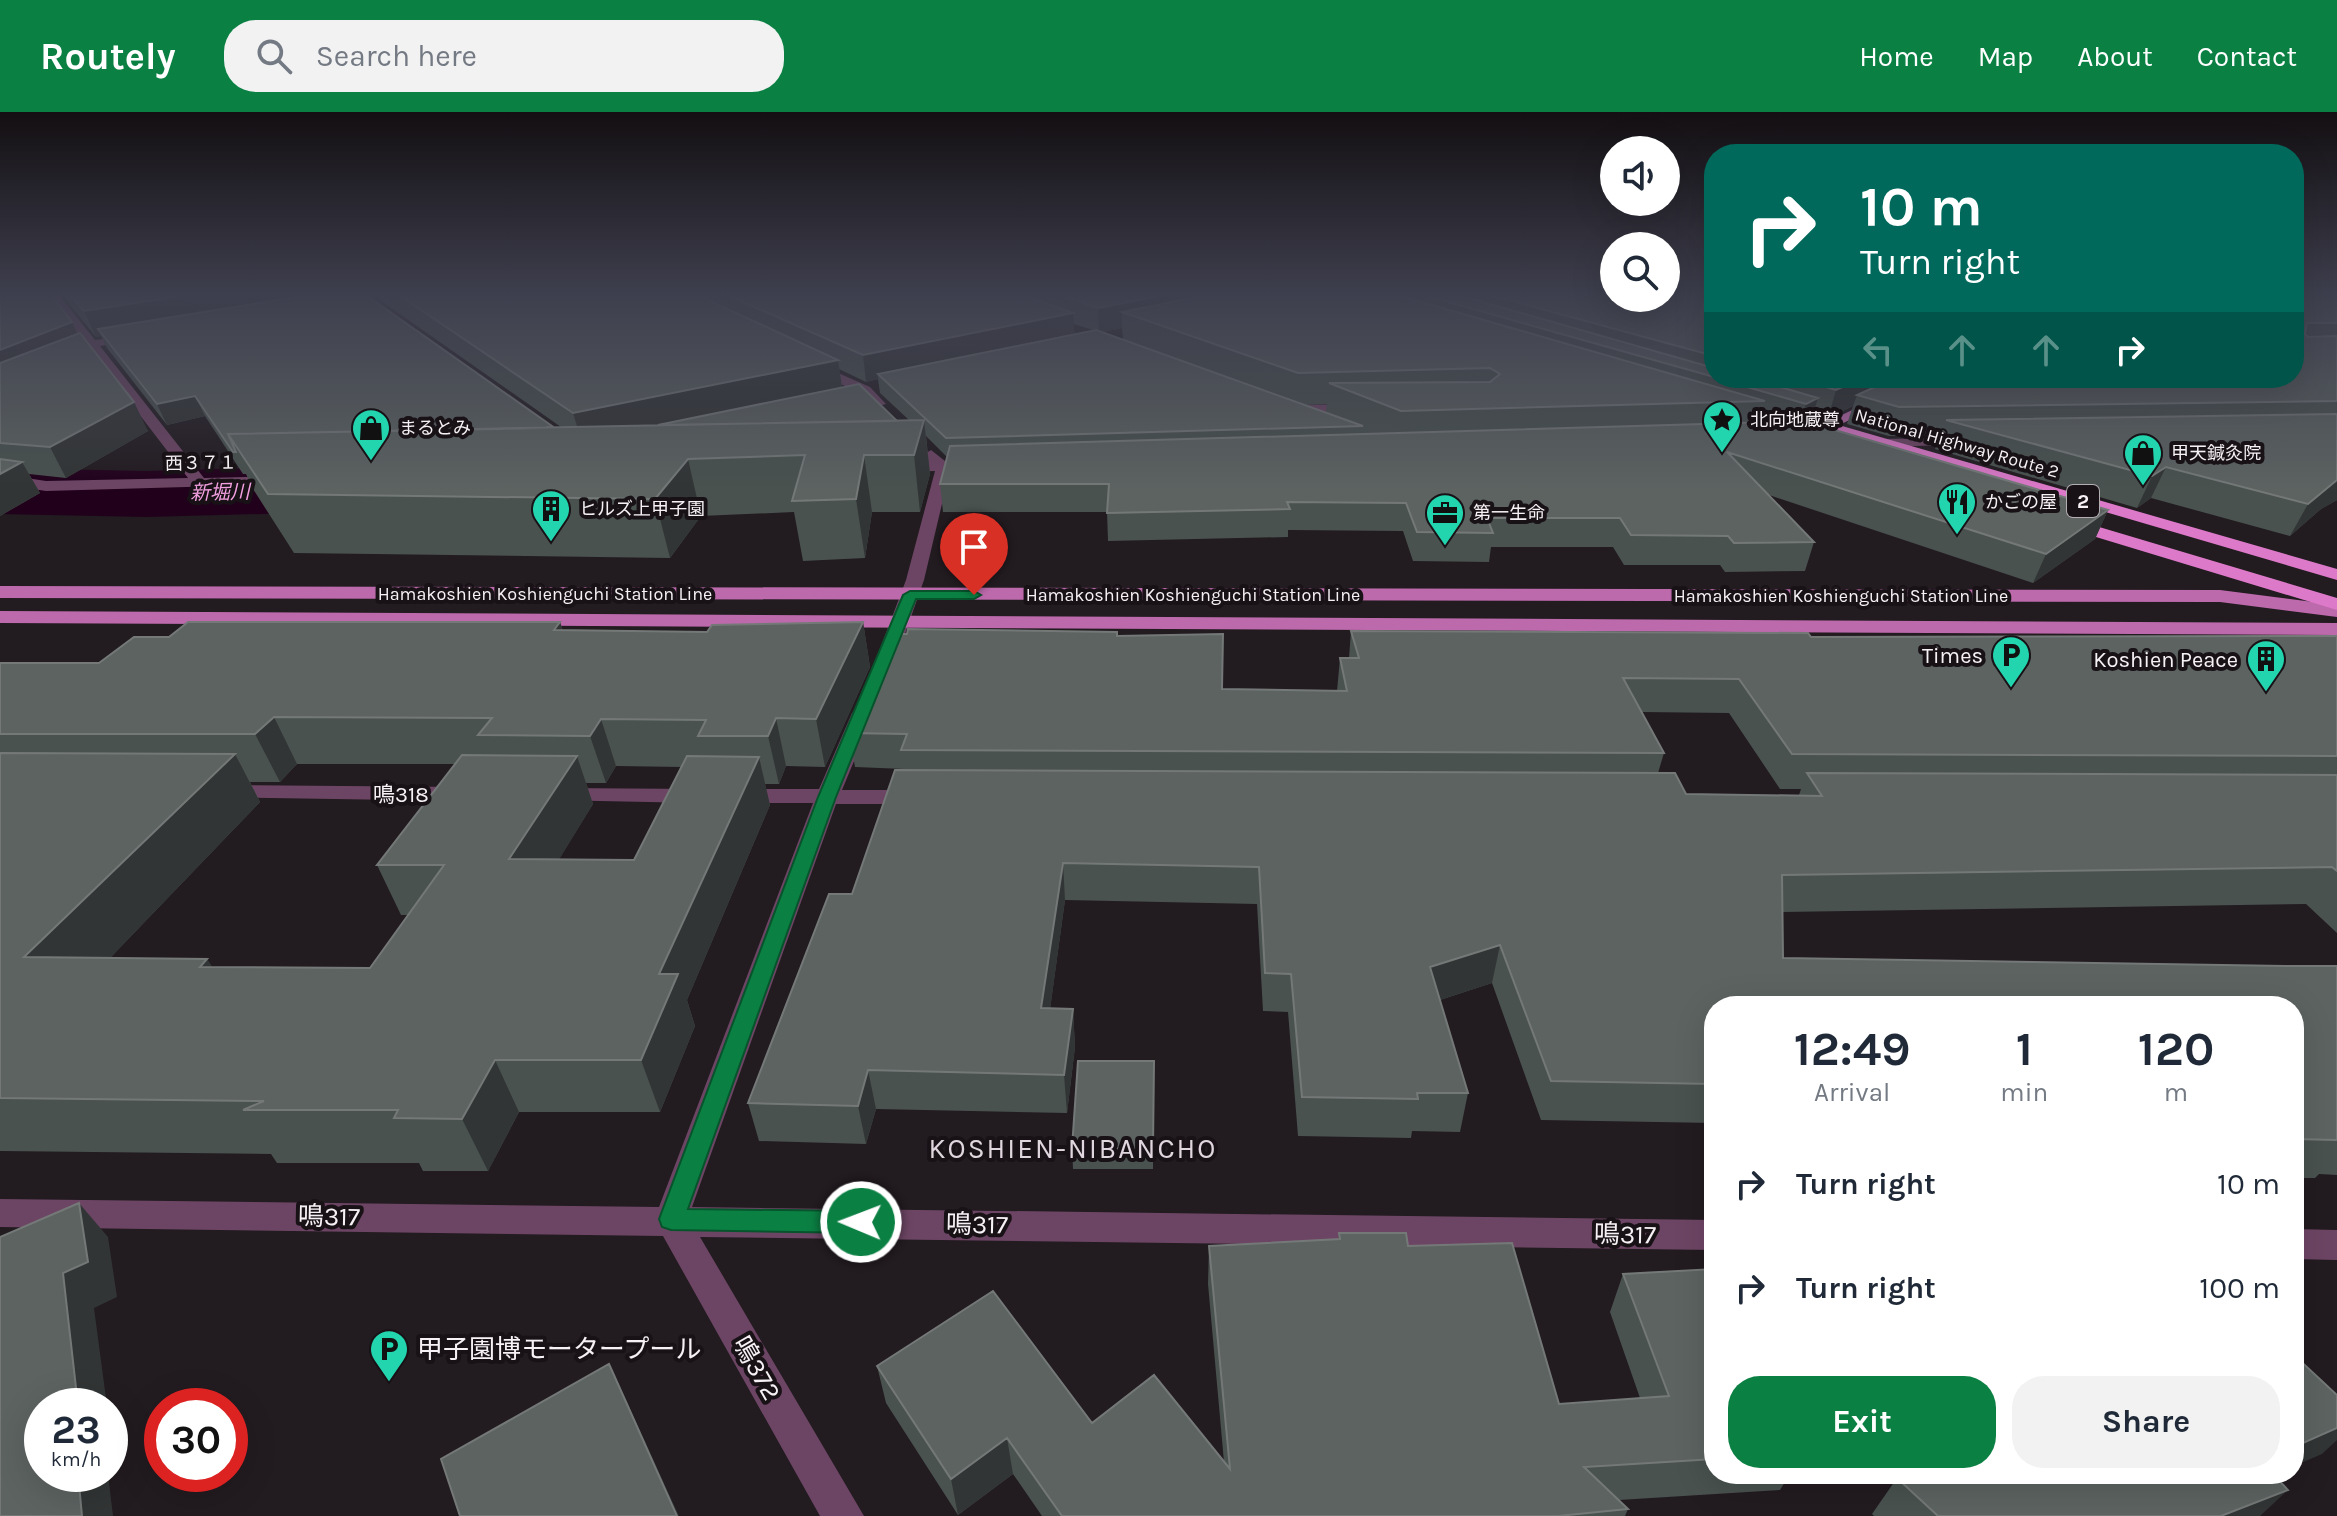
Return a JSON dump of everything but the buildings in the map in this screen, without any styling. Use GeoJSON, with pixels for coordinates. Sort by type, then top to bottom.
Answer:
{"type":"FeatureCollection","features":[{"type":"Feature","properties":{"kind":"highway","name":"National Highway Route 2"},"geometry":{"type":"LineString","coordinates":[[1767,409],[2337,575]]}},
{"type":"Feature","properties":{"kind":"highway"},"geometry":{"type":"LineString","coordinates":[[1795,440],[1825,449]]}},
{"type":"Feature","properties":{"kind":"highway","name":"2"},"geometry":{"type":"LineString","coordinates":[[2051,517],[2337,604]]}},
{"type":"Feature","properties":{"kind":"main road"},"geometry":{"type":"LineString","coordinates":[[1795,440],[1909,388]]}},
{"type":"Feature","properties":{"kind":"main road","name":"Hamakoshien Koshienguchi Station Line"},"geometry":{"type":"LineString","coordinates":[[0,592],[2220,596],[2337,611]]}},
{"type":"Feature","properties":{"kind":"main road","name":"Hamakoshien Koshienguchi Station Line"},"geometry":{"type":"LineString","coordinates":[[0,617],[2337,629]]}},
{"type":"Feature","properties":{"kind":"street"},"geometry":{"type":"LineString","coordinates":[[101,361],[200,483]]}},
{"type":"Feature","properties":{"kind":"street"},"geometry":{"type":"LineString","coordinates":[[804,361],[872,389],[887,412]]}},
{"type":"Feature","properties":{"kind":"street"},"geometry":{"type":"LineString","coordinates":[[834,396],[872,389]]}},
{"type":"Feature","properties":{"kind":"street"},"geometry":{"type":"LineString","coordinates":[[1330,425],[1280,406],[1378,408]]}},
{"type":"Feature","properties":{"kind":"street"},"geometry":{"type":"LineString","coordinates":[[1885,443],[1989,440]]}},
{"type":"Feature","properties":{"kind":"street"},"geometry":{"type":"LineString","coordinates":[[920,445],[942,470]]}},
{"type":"Feature","properties":{"kind":"street"},"geometry":{"type":"LineString","coordinates":[[879,468],[942,470],[990,465]]}},
{"type":"Feature","properties":{"kind":"street"},"geometry":{"type":"LineString","coordinates":[[671,1219],[827,797],[910,595],[942,470]]}},
{"type":"Feature","properties":{"kind":"street","name":"西３７１"},"geometry":{"type":"LineString","coordinates":[[0,479],[46,486],[294,481]]}},
{"type":"Feature","properties":{"kind":"street","name":"鳴318"},"geometry":{"type":"LineString","coordinates":[[191,792],[493,795]]}},
{"type":"Feature","properties":{"kind":"street"},"geometry":{"type":"LineString","coordinates":[[541,795],[938,797]]}},
{"type":"Feature","properties":{"kind":"street","name":"鳴317"},"geometry":{"type":"LineString","coordinates":[[0,1213],[671,1219],[1704,1235]]}},
{"type":"Feature","properties":{"kind":"street","name":"鳴372"},"geometry":{"type":"LineString","coordinates":[[671,1219],[843,1516]]}},
{"type":"Feature","properties":{"kind":"street"},"geometry":{"type":"LineString","coordinates":[[2304,1244],[2337,1245]]}},
{"type":"Feature","properties":{"kind":"waterway","name":"新堀川"},"geometry":{"type":"LineString","coordinates":[[0,491],[146,494],[411,487]]}},
{"type":"Feature","properties":{"kind":"place","name":"北向地蔵尊"},"geometry":{"type":"Point","coordinates":[1722,454]}},
{"type":"Feature","properties":{"kind":"place","name":"まるとみ"},"geometry":{"type":"Point","coordinates":[371,462]}},
{"type":"Feature","properties":{"kind":"place","name":"甲天鍼灸院"},"geometry":{"type":"Point","coordinates":[2143,487]}},
{"type":"Feature","properties":{"kind":"place","name":"かごの屋"},"geometry":{"type":"Point","coordinates":[1957,536]}},
{"type":"Feature","properties":{"kind":"place","name":"ヒルズ上甲子園"},"geometry":{"type":"Point","coordinates":[551,543]}},
{"type":"Feature","properties":{"kind":"place","name":"第一生命"},"geometry":{"type":"Point","coordinates":[1445,547]}},
{"type":"Feature","properties":{"kind":"place","name":"Times"},"geometry":{"type":"Point","coordinates":[2011,689]}},
{"type":"Feature","properties":{"kind":"place","name":"Koshien Peace"},"geometry":{"type":"Point","coordinates":[2266,693]}},
{"type":"Feature","properties":{"kind":"place","name":"甲子園博モータープール"},"geometry":{"type":"Point","coordinates":[389,1383]}},
{"type":"Feature","properties":{"kind":"district","name":"KOSHIEN-NIBANCHO"},"geometry":{"type":"Point","coordinates":[1073,1148]}},
{"type":"Feature","properties":{"kind":"route"},"geometry":{"type":"LineString","coordinates":[[861,1222],[671,1219],[827,797],[891,649],[910,595],[974,595]]}}]}
